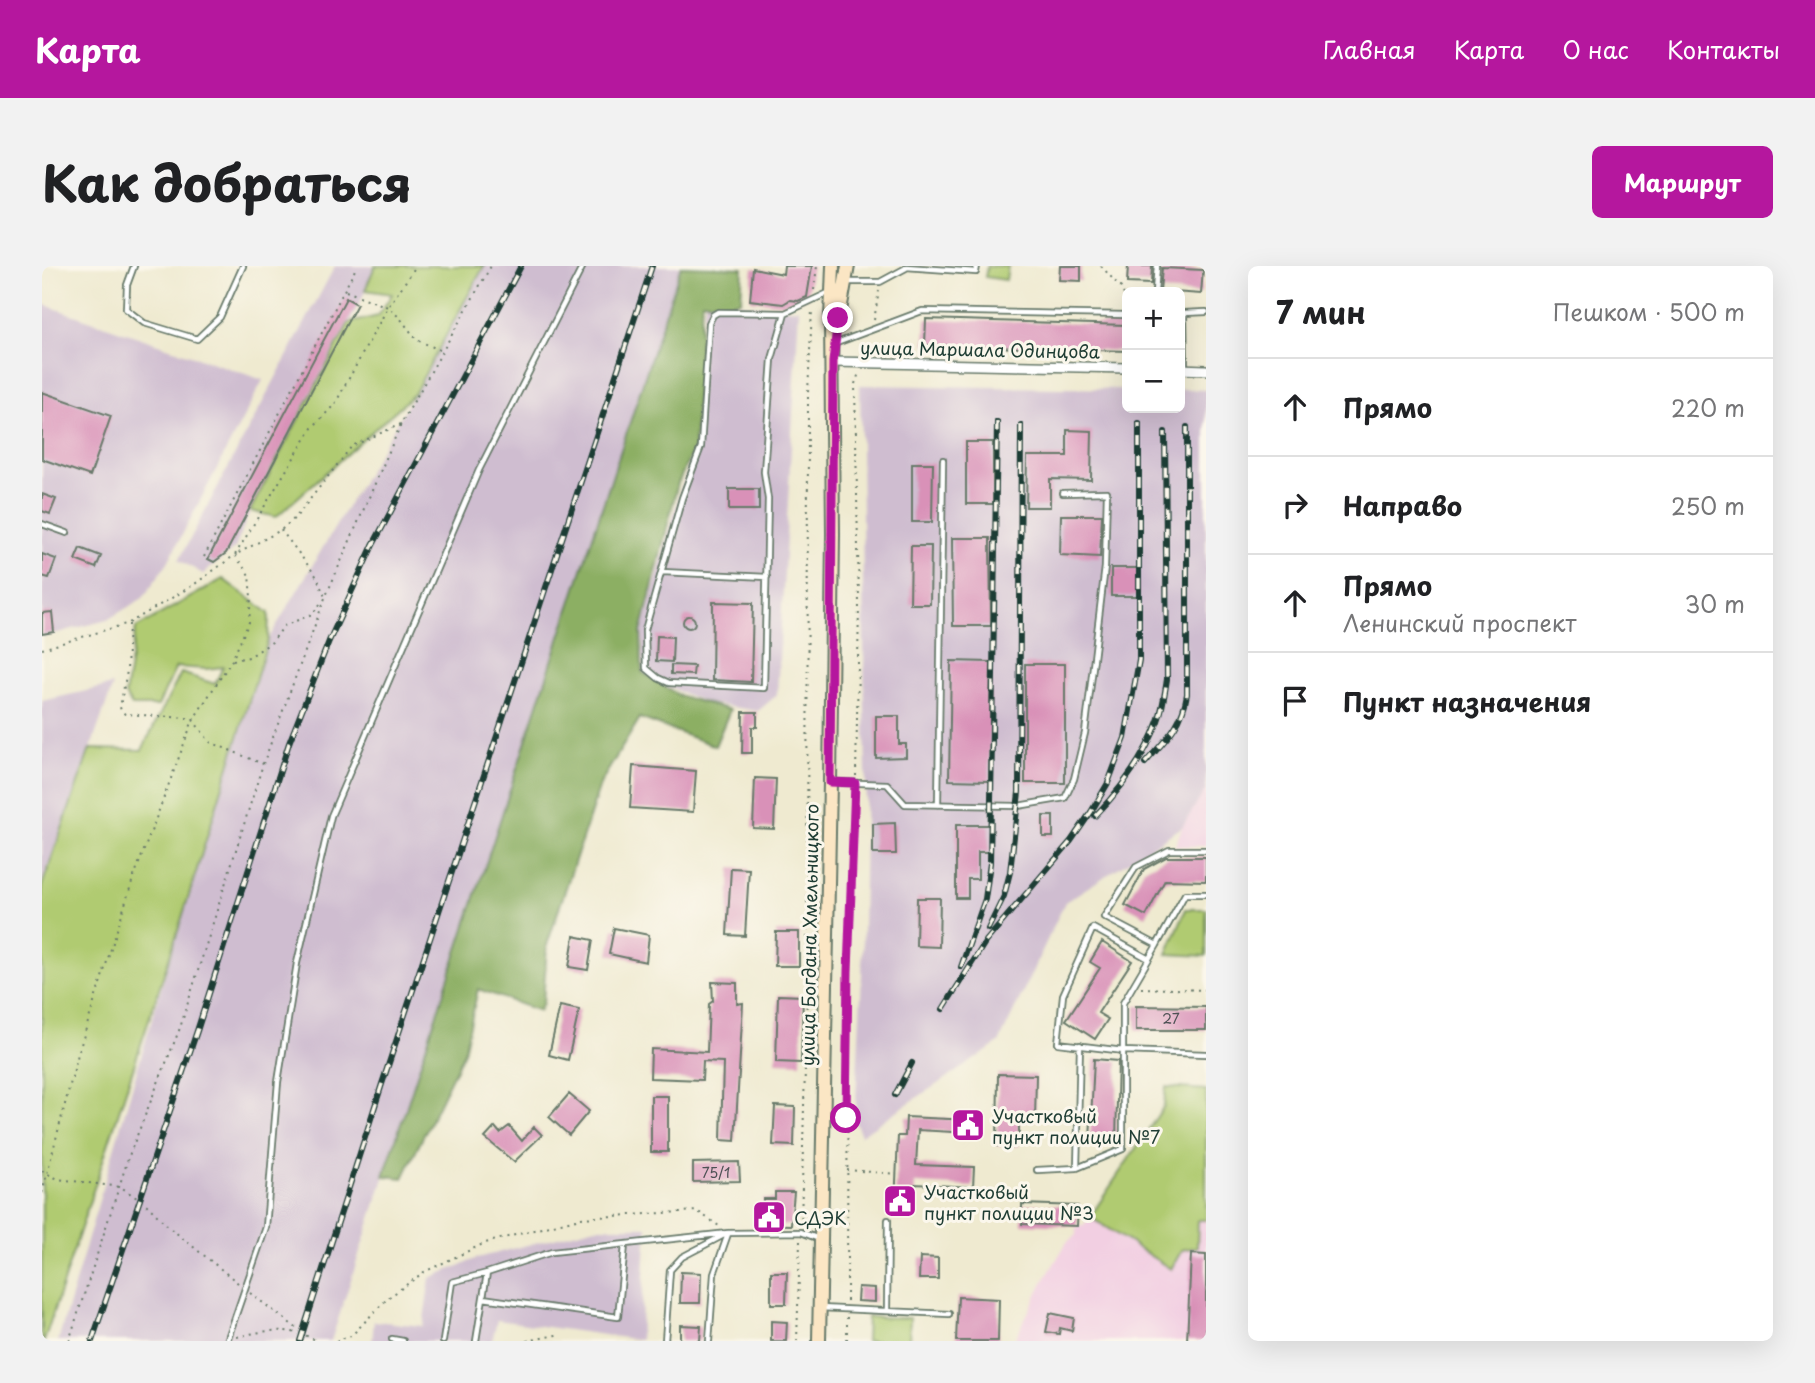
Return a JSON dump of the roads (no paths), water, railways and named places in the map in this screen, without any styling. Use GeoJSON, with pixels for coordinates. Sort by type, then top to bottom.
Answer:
{"type":"FeatureCollection","features":[{"type":"Feature","properties":{"kind":"main road"},"geometry":{"type":"LineString","coordinates":[[833,362],[835,280],[848,266]]}},
{"type":"Feature","properties":{"kind":"main road"},"geometry":{"type":"LineString","coordinates":[[833,362],[835,280]]}},
{"type":"Feature","properties":{"kind":"main road","name":"улица Богдана Хмельницкого"},"geometry":{"type":"LineString","coordinates":[[819,1341],[830,782],[833,362]]}},
{"type":"Feature","properties":{"kind":"street","name":"улица Маршала Одинцова"},"geometry":{"type":"LineString","coordinates":[[833,362],[1122,368]]}},
{"type":"Feature","properties":{"kind":"street"},"geometry":{"type":"LineString","coordinates":[[1185,369],[1206,370]]}},
{"type":"Feature","properties":{"kind":"lane"},"geometry":{"type":"LineString","coordinates":[[134,266],[127,285],[126,309],[144,323],[197,339],[220,317],[243,266]]}},
{"type":"Feature","properties":{"kind":"lane"},"geometry":{"type":"LineString","coordinates":[[228,1340],[266,1227],[278,1082],[297,963],[331,816],[479,470],[583,266]]}},
{"type":"Feature","properties":{"kind":"lane"},"geometry":{"type":"LineString","coordinates":[[785,313],[772,359],[764,472],[768,499],[764,688],[669,683],[646,668],[645,631],[682,498],[701,447],[709,323],[713,315],[785,313],[813,299],[835,280],[880,282],[906,267],[976,272],[977,266]]}},
{"type":"Feature","properties":{"kind":"lane"},"geometry":{"type":"LineString","coordinates":[[1156,287],[1157,266]]}},
{"type":"Feature","properties":{"kind":"lane"},"geometry":{"type":"LineString","coordinates":[[834,344],[922,311],[1122,315]]}},
{"type":"Feature","properties":{"kind":"lane"},"geometry":{"type":"LineString","coordinates":[[1185,313],[1206,312]]}},
{"type":"Feature","properties":{"kind":"lane"},"geometry":{"type":"LineString","coordinates":[[938,805],[943,460]]}},
{"type":"Feature","properties":{"kind":"lane"},"geometry":{"type":"LineString","coordinates":[[830,782],[887,783],[905,804],[1018,806],[1065,798],[1074,779],[1085,733],[1105,567],[1107,492],[1063,493]]}},
{"type":"Feature","properties":{"kind":"lane"},"geometry":{"type":"LineString","coordinates":[[42,524],[66,533]]}},
{"type":"Feature","properties":{"kind":"lane"},"geometry":{"type":"LineString","coordinates":[[662,572],[767,577]]}},
{"type":"Feature","properties":{"kind":"lane"},"geometry":{"type":"LineString","coordinates":[[1157,945],[1104,917],[1136,867],[1168,850],[1206,850]]}},
{"type":"Feature","properties":{"kind":"lane"},"geometry":{"type":"LineString","coordinates":[[1037,1170],[1077,1168],[1123,1149],[1123,1003],[1185,894],[1206,894]]}},
{"type":"Feature","properties":{"kind":"lane"},"geometry":{"type":"LineString","coordinates":[[1149,959],[1093,928],[1063,995],[1058,1043],[1124,1051],[1206,1054]]}},
{"type":"Feature","properties":{"kind":"lane"},"geometry":{"type":"LineString","coordinates":[[1077,1168],[1080,1045]]}},
{"type":"Feature","properties":{"kind":"lane"},"geometry":{"type":"LineString","coordinates":[[887,1311],[888,1220]]}},
{"type":"Feature","properties":{"kind":"lane"},"geometry":{"type":"LineString","coordinates":[[443,1341],[452,1282],[552,1252],[728,1233],[800,1232],[820,1240]]}},
{"type":"Feature","properties":{"kind":"lane"},"geometry":{"type":"LineString","coordinates":[[665,1341],[670,1270],[682,1257],[728,1233]]}},
{"type":"Feature","properties":{"kind":"lane"},"geometry":{"type":"LineString","coordinates":[[709,1341],[714,1274],[728,1233]]}},
{"type":"Feature","properties":{"kind":"lane"},"geometry":{"type":"LineString","coordinates":[[483,1298],[618,1317],[625,1245]]}},
{"type":"Feature","properties":{"kind":"lane"},"geometry":{"type":"LineString","coordinates":[[476,1341],[487,1273]]}},
{"type":"Feature","properties":{"kind":"lane"},"geometry":{"type":"LineString","coordinates":[[820,1308],[948,1314]]}},
{"type":"Feature","properties":{"kind":"lane"},"geometry":{"type":"LineString","coordinates":[[392,1339],[403,1341]]}},
{"type":"Feature","properties":{"kind":"railway"},"geometry":{"type":"LineString","coordinates":[[92,1341],[197,1031],[289,743],[329,641],[373,545],[521,266]]}},
{"type":"Feature","properties":{"kind":"railway"},"geometry":{"type":"LineString","coordinates":[[300,1341],[652,266]]}},
{"type":"Feature","properties":{"kind":"railway"},"geometry":{"type":"LineString","coordinates":[[961,967],[985,899],[990,863],[997,422]]}},
{"type":"Feature","properties":{"kind":"railway"},"geometry":{"type":"LineString","coordinates":[[943,1009],[986,941],[1071,841],[1091,812],[1108,783],[1125,738],[1139,660],[1139,423]]}},
{"type":"Feature","properties":{"kind":"railway"},"geometry":{"type":"LineString","coordinates":[[988,929],[1004,896],[1010,872],[1019,792],[1021,425]]}},
{"type":"Feature","properties":{"kind":"railway"},"geometry":{"type":"LineString","coordinates":[[1145,763],[1177,724],[1187,694],[1187,427]]}},
{"type":"Feature","properties":{"kind":"railway"},"geometry":{"type":"LineString","coordinates":[[1095,816],[1139,759],[1153,734],[1164,700],[1167,679],[1165,432]]}},
{"type":"Feature","properties":{"kind":"railway"},"geometry":{"type":"LineString","coordinates":[[895,1095],[912,1063]]}},
{"type":"Feature","properties":{"kind":"place","name":"Участковый пункт полиции №7"},"geometry":{"type":"Point","coordinates":[968,1125]}},
{"type":"Feature","properties":{"kind":"place","name":"Участковый пункт полиции №3"},"geometry":{"type":"Point","coordinates":[900,1201]}},
{"type":"Feature","properties":{"kind":"place","name":"СДЭК"},"geometry":{"type":"Point","coordinates":[769,1217]}}]}
